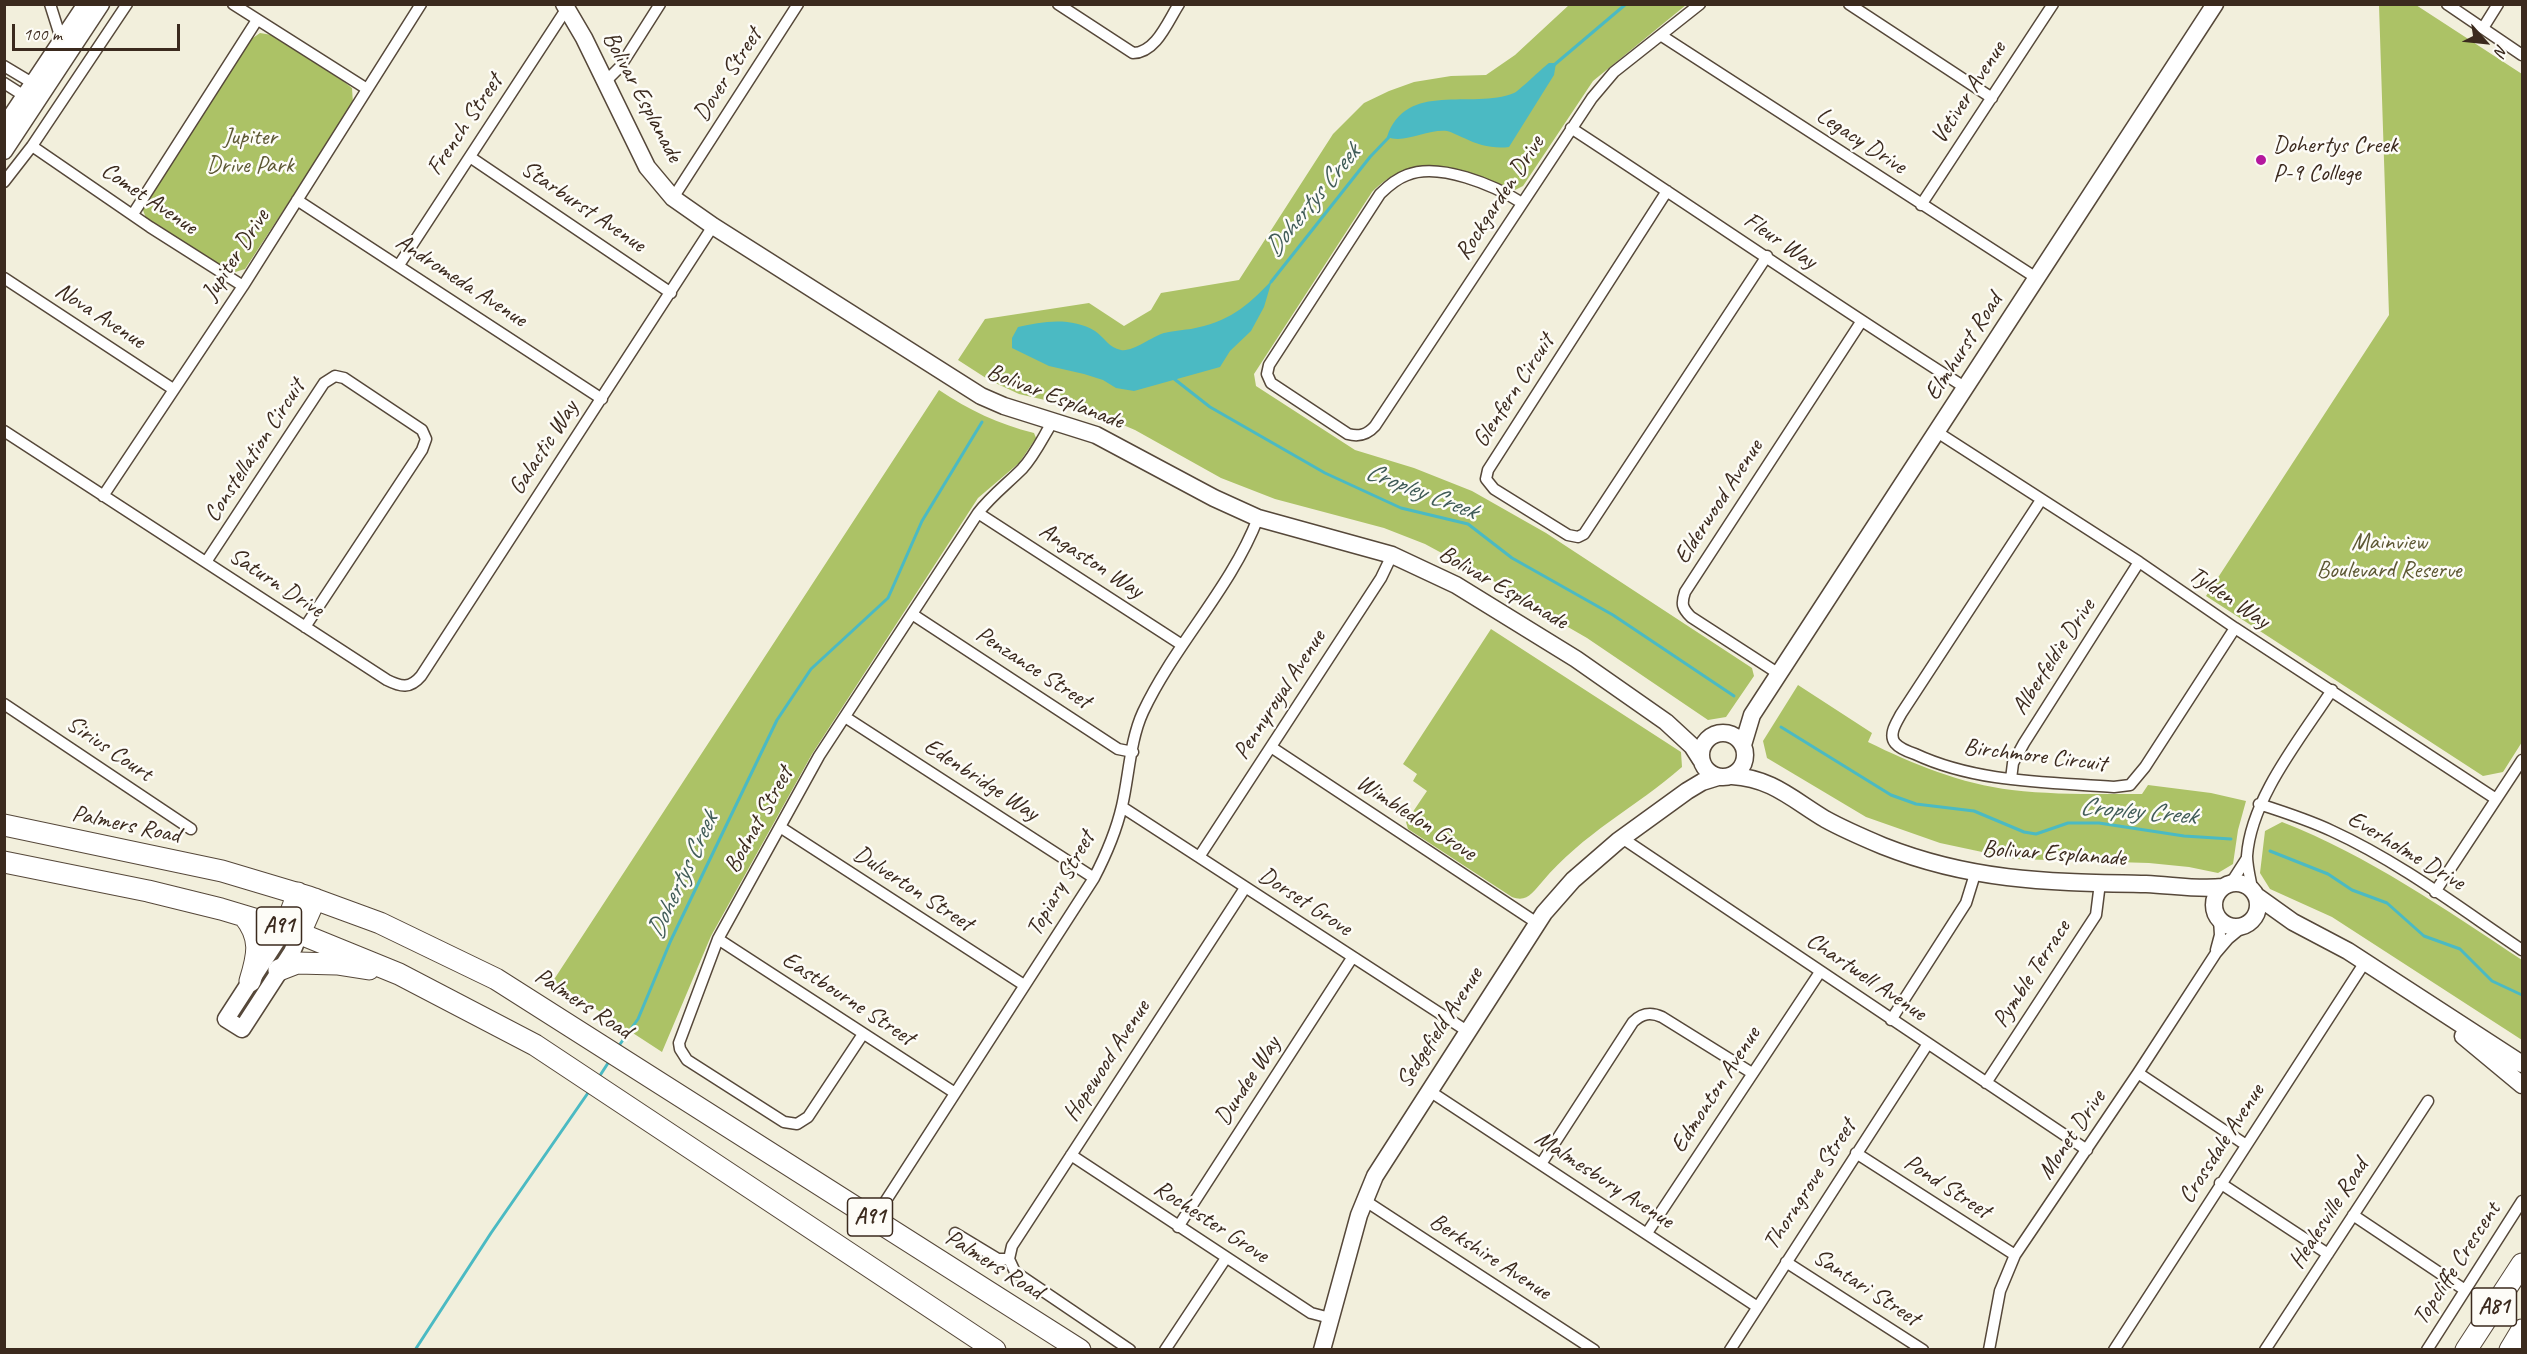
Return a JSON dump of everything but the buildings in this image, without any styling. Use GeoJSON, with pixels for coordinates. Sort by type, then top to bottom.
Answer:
{"type":"FeatureCollection","features":[{"type":"Feature","properties":{"kind":"highway","name":"Palmers Road"},"geometry":{"type":"LineString","coordinates":[[4,825],[222,871],[307,896],[380,923],[496,979],[1080,1350]]}},
{"type":"Feature","properties":{"kind":"highway","name":"A91"},"geometry":{"type":"LineString","coordinates":[[4,862],[148,891],[244,916],[292,931],[399,974],[535,1044],[995,1350]]}},
{"type":"Feature","properties":{"kind":"highway"},"geometry":{"type":"LineString","coordinates":[[292,931],[307,896]]}},
{"type":"Feature","properties":{"kind":"highway"},"geometry":{"type":"LineString","coordinates":[[244,916],[254,928],[257,937],[257,960],[250,981]]}},
{"type":"Feature","properties":{"kind":"highway"},"geometry":{"type":"LineString","coordinates":[[279,970],[297,963],[337,964],[399,974]]}},
{"type":"Feature","properties":{"kind":"highway","name":"A81"},"geometry":{"type":"LineString","coordinates":[[2466,1350],[2523,1264]]}},
{"type":"Feature","properties":{"kind":"highway","name":"A81"},"geometry":{"type":"LineString","coordinates":[[2510,1350],[2523,1330]]}},
{"type":"Feature","properties":{"kind":"street"},"geometry":{"type":"LineString","coordinates":[[50,4],[62,42]]}},
{"type":"Feature","properties":{"kind":"street"},"geometry":{"type":"LineString","coordinates":[[4,151],[62,42],[86,4]]}},
{"type":"Feature","properties":{"kind":"street"},"geometry":{"type":"LineString","coordinates":[[4,127],[35,94],[101,4]]}},
{"type":"Feature","properties":{"kind":"street"},"geometry":{"type":"LineString","coordinates":[[4,182],[32,146],[127,4]]}},
{"type":"Feature","properties":{"kind":"street"},"geometry":{"type":"LineString","coordinates":[[233,4],[367,89]]}},
{"type":"Feature","properties":{"kind":"street","name":"Jupiter Drive"},"geometry":{"type":"LineString","coordinates":[[103,496],[243,286],[421,4]]}},
{"type":"Feature","properties":{"kind":"street"},"geometry":{"type":"LineString","coordinates":[[604,82],[620,67],[660,4]]}},
{"type":"Feature","properties":{"kind":"street","name":"Dover Street"},"geometry":{"type":"LineString","coordinates":[[673,198],[798,4]]}},
{"type":"Feature","properties":{"kind":"street"},"geometry":{"type":"LineString","coordinates":[[1058,4],[1133,53],[1140,53],[1152,46],[1179,4]]}},
{"type":"Feature","properties":{"kind":"street","name":"Rockgarden Drive"},"geometry":{"type":"LineString","coordinates":[[1522,203],[1497,189],[1455,175],[1429,171],[1408,174],[1397,179],[1380,194],[1272,360],[1267,374],[1275,387],[1348,434],[1361,435],[1375,426],[1522,203],[1571,128],[1608,78],[1700,4]]}},
{"type":"Feature","properties":{"kind":"street"},"geometry":{"type":"LineString","coordinates":[[1849,4],[1992,98]]}},
{"type":"Feature","properties":{"kind":"street","name":"Vetiver Avenue"},"geometry":{"type":"LineString","coordinates":[[1921,205],[2053,4]]}},
{"type":"Feature","properties":{"kind":"street","name":"Elmhurst Road"},"geometry":{"type":"LineString","coordinates":[[1744,749],[1752,715],[2215,4]]}},
{"type":"Feature","properties":{"kind":"street"},"geometry":{"type":"LineString","coordinates":[[2446,4],[2523,55]]}},
{"type":"Feature","properties":{"kind":"street"},"geometry":{"type":"LineString","coordinates":[[2482,28],[2498,4]]}},
{"type":"Feature","properties":{"kind":"street","name":"Bolivar Esplanade"},"geometry":{"type":"LineString","coordinates":[[566,6],[646,167],[673,198],[713,226],[963,386],[1004,406],[1096,435],[1214,498],[1258,518],[1392,555],[1456,585],[1520,622],[1666,722],[1692,746],[1702,761]]}},
{"type":"Feature","properties":{"kind":"street","name":"French Street"},"geometry":{"type":"LineString","coordinates":[[399,266],[566,6]]}},
{"type":"Feature","properties":{"kind":"street"},"geometry":{"type":"LineString","coordinates":[[133,214],[257,20]]}},
{"type":"Feature","properties":{"kind":"street","name":"Legacy Drive"},"geometry":{"type":"LineString","coordinates":[[1662,36],[2038,279]]}},
{"type":"Feature","properties":{"kind":"street"},"geometry":{"type":"LineString","coordinates":[[4,66],[35,94]]}},
{"type":"Feature","properties":{"kind":"street"},"geometry":{"type":"LineString","coordinates":[[4,83],[35,94]]}},
{"type":"Feature","properties":{"kind":"street","name":"Fleur Way"},"geometry":{"type":"LineString","coordinates":[[1571,128],[1767,256],[1861,322],[1966,388]]}},
{"type":"Feature","properties":{"kind":"street","name":"Comet Avenue"},"geometry":{"type":"LineString","coordinates":[[32,146],[243,286]]}},
{"type":"Feature","properties":{"kind":"street","name":"Starburst Avenue"},"geometry":{"type":"LineString","coordinates":[[470,157],[671,293]]}},
{"type":"Feature","properties":{"kind":"street","name":"Glenfern Circuit"},"geometry":{"type":"LineString","coordinates":[[1667,191],[1488,470],[1486,479],[1494,489],[1568,535],[1578,537],[1584,534],[1767,256]]}},
{"type":"Feature","properties":{"kind":"street","name":"Andromeda Avenue"},"geometry":{"type":"LineString","coordinates":[[297,200],[602,399]]}},
{"type":"Feature","properties":{"kind":"street","name":"Galactic Way"},"geometry":{"type":"LineString","coordinates":[[405,687],[414,683],[421,676],[713,226]]}},
{"type":"Feature","properties":{"kind":"street","name":"Nova Avenue"},"geometry":{"type":"LineString","coordinates":[[4,278],[173,389]]}},
{"type":"Feature","properties":{"kind":"street","name":"Elderwood Avenue"},"geometry":{"type":"LineString","coordinates":[[1779,674],[1691,617],[1684,610],[1682,601],[1685,592],[1861,322]]}},
{"type":"Feature","properties":{"kind":"street","name":"Constellation Circuit"},"geometry":{"type":"LineString","coordinates":[[206,562],[324,383],[330,378],[341,377],[371,396],[422,430],[425,443],[305,627]]}},
{"type":"Feature","properties":{"kind":"street","name":"Bodnat Street"},"geometry":{"type":"LineString","coordinates":[[863,1034],[808,1117],[797,1124],[784,1122],[687,1060],[680,1049],[681,1035],[718,939],[819,756],[978,513],[990,497],[1028,462],[1053,421]]}},
{"type":"Feature","properties":{"kind":"street","name":"Saturn Drive"},"geometry":{"type":"LineString","coordinates":[[4,431],[387,680],[405,687]]}},
{"type":"Feature","properties":{"kind":"street","name":"Tylden Way"},"geometry":{"type":"LineString","coordinates":[[1937,432],[2139,562],[2235,628],[2496,799]]}},
{"type":"Feature","properties":{"kind":"street","name":"Birchmore Circuit"},"geometry":{"type":"LineString","coordinates":[[2041,500],[1901,714],[1892,736],[1895,743],[1922,758],[1969,772],[2011,779],[2130,785],[2145,767],[2235,628]]}},
{"type":"Feature","properties":{"kind":"street","name":"Angaston Way"},"geometry":{"type":"LineString","coordinates":[[978,513],[1182,645]]}},
{"type":"Feature","properties":{"kind":"street","name":"Topiary Street"},"geometry":{"type":"LineString","coordinates":[[874,1219],[1094,878],[1110,845],[1122,807],[1142,715],[1182,645],[1250,539],[1258,518]]}},
{"type":"Feature","properties":{"kind":"street","name":"Pennyroyal Avenue"},"geometry":{"type":"LineString","coordinates":[[1199,857],[1381,578],[1392,555]]}},
{"type":"Feature","properties":{"kind":"street","name":"Alberfeldie Drive"},"geometry":{"type":"LineString","coordinates":[[2011,779],[2013,763],[2024,743],[2139,562]]}},
{"type":"Feature","properties":{"kind":"street","name":"Penzance Street"},"geometry":{"type":"LineString","coordinates":[[912,614],[1118,749],[1133,752]]}},
{"type":"Feature","properties":{"kind":"street"},"geometry":{"type":"LineString","coordinates":[[2246,925],[2257,914],[2247,858],[2250,834],[2259,804],[2332,690]]}},
{"type":"Feature","properties":{"kind":"street","name":"Sirius Court"},"geometry":{"type":"LineString","coordinates":[[4,704],[191,829]]}},
{"type":"Feature","properties":{"kind":"street","name":"Elmhurst Road"},"geometry":{"type":"LineString","coordinates":[[1721,733],[1752,715]]}},
{"type":"Feature","properties":{"kind":"street","name":"Edenbridge Way"},"geometry":{"type":"LineString","coordinates":[[844,717],[1094,878]]}},
{"type":"Feature","properties":{"kind":"street","name":"Bolivar Esplanade"},"geometry":{"type":"LineString","coordinates":[[1666,722],[1702,734],[1721,733]]}},
{"type":"Feature","properties":{"kind":"street"},"geometry":{"type":"LineString","coordinates":[[1721,733],[1734,735],[1744,749],[1741,769],[1725,776],[1710,774],[1702,761],[1704,743],[1721,733]]}},
{"type":"Feature","properties":{"kind":"street","name":"Wimbledon Grove"},"geometry":{"type":"LineString","coordinates":[[1271,747],[1538,923]]}},
{"type":"Feature","properties":{"kind":"street","name":"Bolivar Esplanade"},"geometry":{"type":"LineString","coordinates":[[1744,749],[1766,782]]}},
{"type":"Feature","properties":{"kind":"street"},"geometry":{"type":"LineString","coordinates":[[2435,892],[2523,760]]}},
{"type":"Feature","properties":{"kind":"street","name":"Sedgefield Avenue"},"geometry":{"type":"LineString","coordinates":[[1687,791],[1702,761]]}},
{"type":"Feature","properties":{"kind":"street","name":"Bolivar Esplanade"},"geometry":{"type":"LineString","coordinates":[[1725,776],[1766,782],[1827,820],[1883,846],[1975,874],[2034,881],[2179,887],[2227,885]]}},
{"type":"Feature","properties":{"kind":"street","name":"Sedgefield Avenue"},"geometry":{"type":"LineString","coordinates":[[1322,1350],[1364,1200],[1386,1157],[1428,1090],[1538,923],[1564,890],[1622,838],[1687,791],[1702,782],[1725,776]]}},
{"type":"Feature","properties":{"kind":"street","name":"Everholme Drive"},"geometry":{"type":"LineString","coordinates":[[2259,804],[2332,831],[2402,869],[2523,950]]}},
{"type":"Feature","properties":{"kind":"street","name":"Dorset Grove"},"geometry":{"type":"LineString","coordinates":[[1122,807],[1467,1031]]}},
{"type":"Feature","properties":{"kind":"street","name":"Dulverton Street"},"geometry":{"type":"LineString","coordinates":[[780,827],[1024,985]]}},
{"type":"Feature","properties":{"kind":"street","name":"Chartwell Avenue"},"geometry":{"type":"LineString","coordinates":[[1622,838],[1927,1045],[2087,1150]]}},
{"type":"Feature","properties":{"kind":"street"},"geometry":{"type":"LineString","coordinates":[[2218,917],[2215,898],[2247,858]]}},
{"type":"Feature","properties":{"kind":"street"},"geometry":{"type":"LineString","coordinates":[[1891,1020],[1966,903],[1975,874]]}},
{"type":"Feature","properties":{"kind":"street","name":"Pymble Terrace"},"geometry":{"type":"LineString","coordinates":[[1986,1083],[2096,915],[2100,883]]}},
{"type":"Feature","properties":{"kind":"street"},"geometry":{"type":"LineString","coordinates":[[2227,885],[2242,883],[2293,922],[2365,962],[2523,1064]]}},
{"type":"Feature","properties":{"kind":"street"},"geometry":{"type":"LineString","coordinates":[[2179,887],[2199,899],[2218,917],[2234,927],[2281,920],[2293,922]]}},
{"type":"Feature","properties":{"kind":"street","name":"Hopewood Avenue"},"geometry":{"type":"LineString","coordinates":[[1009,1259],[1012,1246],[1245,888]]}},
{"type":"Feature","properties":{"kind":"street","name":"Monet Drive"},"geometry":{"type":"LineString","coordinates":[[2216,953],[2220,935],[2218,917]]}},
{"type":"Feature","properties":{"kind":"street","name":"Monet Drive"},"geometry":{"type":"LineString","coordinates":[[1989,1350],[2000,1291],[2015,1255],[2216,953],[2228,939],[2246,925]]}},
{"type":"Feature","properties":{"kind":"street"},"geometry":{"type":"LineString","coordinates":[[292,931],[279,970],[242,1029],[226,1019],[250,981],[292,931]]}},
{"type":"Feature","properties":{"kind":"street","name":"Eastbourne Street"},"geometry":{"type":"LineString","coordinates":[[718,939],[955,1093]]}},
{"type":"Feature","properties":{"kind":"street","name":"Dundee Way"},"geometry":{"type":"LineString","coordinates":[[1179,1227],[1352,958]]}},
{"type":"Feature","properties":{"kind":"street","name":"Crossdale Avenue"},"geometry":{"type":"LineString","coordinates":[[2114,1350],[2365,962]]}},
{"type":"Feature","properties":{"kind":"street","name":"Edmonton Avenue"},"geometry":{"type":"LineString","coordinates":[[1647,1233],[1820,972]]}},
{"type":"Feature","properties":{"kind":"street"},"geometry":{"type":"LineString","coordinates":[[2412,993],[2523,1085]]}},
{"type":"Feature","properties":{"kind":"street"},"geometry":{"type":"LineString","coordinates":[[1541,1164],[1638,1017],[1654,1013],[1752,1073]]}},
{"type":"Feature","properties":{"kind":"street","name":"Thorngrove Street"},"geometry":{"type":"LineString","coordinates":[[1730,1350],[1756,1306],[1927,1045]]}},
{"type":"Feature","properties":{"kind":"street"},"geometry":{"type":"LineString","coordinates":[[2138,1073],[2246,1145]]}},
{"type":"Feature","properties":{"kind":"street","name":"Malmesbury Avenue"},"geometry":{"type":"LineString","coordinates":[[1428,1090],[1756,1306]]}},
{"type":"Feature","properties":{"kind":"street","name":"Healesville Road"},"geometry":{"type":"LineString","coordinates":[[2265,1350],[2428,1101]]}},
{"type":"Feature","properties":{"kind":"street","name":"Pond Street"},"geometry":{"type":"LineString","coordinates":[[1856,1153],[2015,1255]]}},
{"type":"Feature","properties":{"kind":"street","name":"Rochester Grove"},"geometry":{"type":"LineString","coordinates":[[1071,1155],[1311,1313],[1330,1318]]}},
{"type":"Feature","properties":{"kind":"street"},"geometry":{"type":"LineString","coordinates":[[2220,1183],[2328,1254]]}},
{"type":"Feature","properties":{"kind":"street","name":"Berkshire Avenue"},"geometry":{"type":"LineString","coordinates":[[1364,1200],[1594,1350]]}},
{"type":"Feature","properties":{"kind":"street","name":"Topcliffe Crescent"},"geometry":{"type":"LineString","coordinates":[[2427,1350],[2523,1202]]}},
{"type":"Feature","properties":{"kind":"street"},"geometry":{"type":"LineString","coordinates":[[2353,1215],[2465,1290]]}},
{"type":"Feature","properties":{"kind":"street"},"geometry":{"type":"LineString","coordinates":[[955,1233],[998,1259],[1009,1259],[1015,1272],[1130,1350]]}},
{"type":"Feature","properties":{"kind":"street"},"geometry":{"type":"LineString","coordinates":[[1165,1350],[1226,1258]]}},
{"type":"Feature","properties":{"kind":"street","name":"Santari Street"},"geometry":{"type":"LineString","coordinates":[[1786,1262],[1923,1350]]}},
{"type":"Feature","properties":{"kind":"street"},"geometry":{"type":"LineString","coordinates":[[1572,1350],[1579,1340]]}},
{"type":"Feature","properties":{"kind":"green space"},"geometry":{"type":"Polygon","coordinates":[[[1569,5],[1686,5],[1593,81],[1523,186],[1515,190],[1459,171],[1441,167],[1423,167],[1406,170],[1389,178],[1372,192],[1254,374],[1256,386],[1355,450],[1414,468],[1472,491],[1546,533],[1752,668],[1754,676],[1726,717],[1708,720],[1587,638],[1499,584],[1425,544],[1384,528],[1275,499],[1221,478],[1135,430],[1088,410],[1019,394],[989,380],[958,360],[985,319],[1089,303],[1124,326],[1151,310],[1161,293],[1239,280],[1333,134],[1364,103],[1414,82],[1451,76],[1486,75],[1515,55],[1569,5]]]}},
{"type":"Feature","properties":{"kind":"green space","name":"Mainview Boulevard Reserve"},"geometry":{"type":"Polygon","coordinates":[[[2379,5],[2416,5],[2522,74],[2522,742],[2503,772],[2483,776],[2206,596],[2389,315],[2379,5]]]}},
{"type":"Feature","properties":{"kind":"green space","name":"Jupiter Drive Park"},"geometry":{"type":"Polygon","coordinates":[[[260,33],[272,35],[343,81],[352,88],[353,104],[245,269],[232,273],[147,221],[143,210],[144,204],[250,40],[260,33]]]}},
{"type":"Feature","properties":{"kind":"green space"},"geometry":{"type":"Polygon","coordinates":[[[939,390],[984,416],[1034,433],[1036,438],[1019,463],[978,498],[812,754],[711,936],[662,1052],[553,981],[939,390]]]}},
{"type":"Feature","properties":{"kind":"green space"},"geometry":{"type":"Polygon","coordinates":[[[1491,629],[1681,752],[1682,767],[1575,849],[1533,893],[1522,899],[1512,897],[1408,829],[1406,822],[1427,791],[1413,781],[1417,774],[1403,764],[1491,629]]]}},
{"type":"Feature","properties":{"kind":"green space"},"geometry":{"type":"Polygon","coordinates":[[[1798,685],[1872,733],[1868,742],[1920,765],[1974,783],[2012,790],[2077,794],[2142,794],[2148,785],[2211,793],[2246,801],[2238,830],[2233,864],[2218,873],[2149,863],[2015,859],[1940,843],[1866,817],[1767,758],[1763,741],[1798,685]]]}},
{"type":"Feature","properties":{"kind":"green space"},"geometry":{"type":"Polygon","coordinates":[[[2282,822],[2376,867],[2522,960],[2522,1040],[2332,917],[2270,889],[2260,873],[2265,831],[2282,822]]]}},
{"type":"Feature","properties":{"kind":"water"},"geometry":{"type":"Polygon","coordinates":[[[1549,63],[1556,63],[1554,75],[1509,147],[1491,147],[1447,131],[1401,139],[1387,137],[1396,119],[1409,108],[1442,100],[1479,99],[1514,93],[1549,63]]]}},
{"type":"Feature","properties":{"kind":"water"},"geometry":{"type":"Polygon","coordinates":[[[1272,280],[1264,307],[1251,331],[1230,351],[1220,367],[1134,391],[1116,388],[1103,380],[1084,374],[1049,366],[1012,348],[1012,338],[1018,327],[1037,323],[1067,322],[1095,331],[1117,349],[1131,349],[1164,333],[1204,326],[1226,318],[1245,306],[1272,280]]]}},
{"type":"Feature","properties":{"kind":"waterway","name":"Dohertys Creek"},"geometry":{"type":"LineString","coordinates":[[1554,65],[1626,4]]}},
{"type":"Feature","properties":{"kind":"waterway","name":"Dohertys Creek"},"geometry":{"type":"LineString","coordinates":[[1271,282],[1370,157],[1390,136]]}},
{"type":"Feature","properties":{"kind":"waterway","name":"Cropley Creek"},"geometry":{"type":"LineString","coordinates":[[1173,378],[1210,407],[1325,473],[1401,508],[1468,524],[1512,558],[1613,615],[1734,696]]}},
{"type":"Feature","properties":{"kind":"waterway","name":"Dohertys Creek"},"geometry":{"type":"LineString","coordinates":[[618,1047],[638,1019],[671,940],[777,720],[811,669],[888,598],[922,521],[982,422]]}},
{"type":"Feature","properties":{"kind":"waterway","name":"Cropley Creek"},"geometry":{"type":"LineString","coordinates":[[1781,727],[1891,795],[1916,804],[1974,811],[2024,832],[2036,834],[2068,823],[2099,823],[2184,836],[2231,839]]}},
{"type":"Feature","properties":{"kind":"waterway","name":"Cropley Creek"},"geometry":{"type":"LineString","coordinates":[[2270,851],[2328,874],[2352,890],[2387,903],[2424,936],[2460,949],[2492,981],[2522,995]]}},
{"type":"Feature","properties":{"kind":"waterway","name":"Dohertys Creek"},"geometry":{"type":"LineString","coordinates":[[599,1077],[610,1060]]}},
{"type":"Feature","properties":{"kind":"waterway","name":"Dohertys Creek"},"geometry":{"type":"LineString","coordinates":[[415,1350],[491,1233],[590,1090]]}},
{"type":"Feature","properties":{"kind":"place","name":"Dohertys Creek P-9 College"},"geometry":{"type":"Point","coordinates":[2261,160]}}]}
